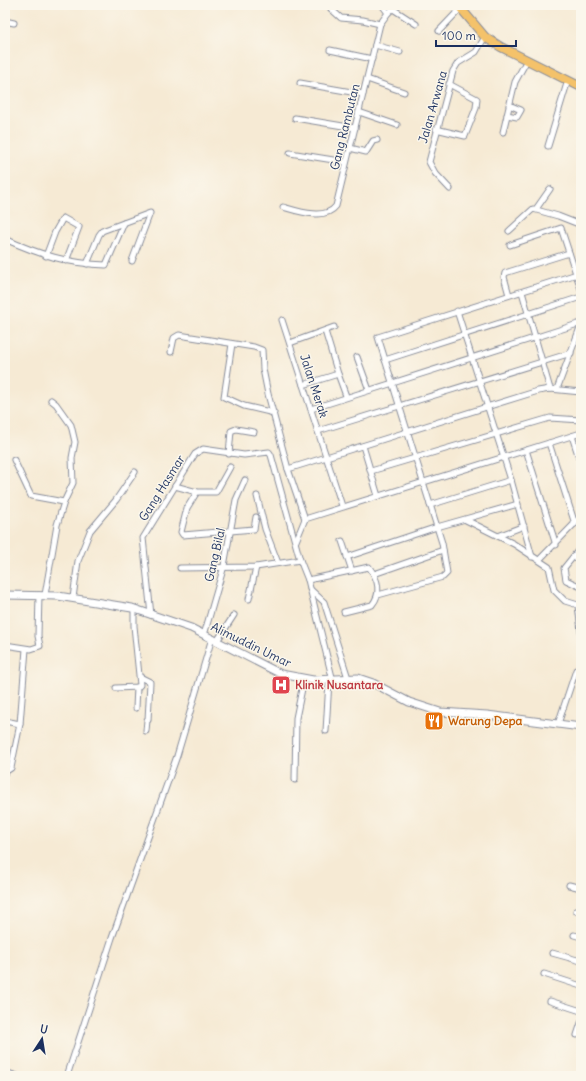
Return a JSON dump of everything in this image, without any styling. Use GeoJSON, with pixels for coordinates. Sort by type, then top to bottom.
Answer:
{"type":"FeatureCollection","features":[{"type":"Feature","properties":{"kind":"main road"},"geometry":{"type":"LineString","coordinates":[[459,7],[485,36],[527,60],[581,87]]}},
{"type":"Feature","properties":{"kind":"street"},"geometry":{"type":"LineString","coordinates":[[382,5],[388,13]]}},
{"type":"Feature","properties":{"kind":"street"},"geometry":{"type":"LineString","coordinates":[[395,7],[416,24]]}},
{"type":"Feature","properties":{"kind":"street","name":"Gang Rambutan"},"geometry":{"type":"LineString","coordinates":[[283,208],[317,213],[333,209],[350,148],[380,24],[388,13],[395,7]]}},
{"type":"Feature","properties":{"kind":"street"},"geometry":{"type":"LineString","coordinates":[[439,31],[459,7]]}},
{"type":"Feature","properties":{"kind":"street"},"geometry":{"type":"LineString","coordinates":[[331,9],[341,18],[363,20],[380,24]]}},
{"type":"Feature","properties":{"kind":"street"},"geometry":{"type":"LineString","coordinates":[[5,21],[14,23]]}},
{"type":"Feature","properties":{"kind":"street","name":"Jalan Arwana"},"geometry":{"type":"LineString","coordinates":[[450,189],[435,173],[429,162],[436,129],[453,71],[458,63],[476,52],[485,36]]}},
{"type":"Feature","properties":{"kind":"street"},"geometry":{"type":"LineString","coordinates":[[375,45],[400,52]]}},
{"type":"Feature","properties":{"kind":"street"},"geometry":{"type":"LineString","coordinates":[[330,50],[372,59]]}},
{"type":"Feature","properties":{"kind":"street"},"geometry":{"type":"LineString","coordinates":[[503,132],[515,82],[527,60]]}},
{"type":"Feature","properties":{"kind":"street"},"geometry":{"type":"LineString","coordinates":[[367,79],[404,92]]}},
{"type":"Feature","properties":{"kind":"street"},"geometry":{"type":"LineString","coordinates":[[548,146],[568,80]]}},
{"type":"Feature","properties":{"kind":"street"},"geometry":{"type":"LineString","coordinates":[[300,84],[363,94]]}},
{"type":"Feature","properties":{"kind":"street"},"geometry":{"type":"LineString","coordinates":[[436,129],[465,136],[476,108],[477,99],[449,84]]}},
{"type":"Feature","properties":{"kind":"street"},"geometry":{"type":"LineString","coordinates":[[507,115],[517,117],[521,110],[509,105]]}},
{"type":"Feature","properties":{"kind":"street"},"geometry":{"type":"LineString","coordinates":[[359,112],[397,125]]}},
{"type":"Feature","properties":{"kind":"street"},"geometry":{"type":"LineString","coordinates":[[295,118],[355,128]]}},
{"type":"Feature","properties":{"kind":"street"},"geometry":{"type":"LineString","coordinates":[[350,148],[366,152],[373,141],[376,140]]}},
{"type":"Feature","properties":{"kind":"street"},"geometry":{"type":"LineString","coordinates":[[290,153],[346,162]]}},
{"type":"Feature","properties":{"kind":"street"},"geometry":{"type":"LineString","coordinates":[[536,209],[550,189]]}},
{"type":"Feature","properties":{"kind":"street"},"geometry":{"type":"LineString","coordinates":[[509,231],[530,210],[536,209],[581,225]]}},
{"type":"Feature","properties":{"kind":"street"},"geometry":{"type":"LineString","coordinates":[[87,264],[100,233],[150,213],[132,261]]}},
{"type":"Feature","properties":{"kind":"street"},"geometry":{"type":"LineString","coordinates":[[46,256],[55,232],[63,218],[78,228],[66,261]]}},
{"type":"Feature","properties":{"kind":"street"},"geometry":{"type":"LineString","coordinates":[[5,240],[46,256],[66,261],[107,265],[124,223]]}},
{"type":"Feature","properties":{"kind":"street"},"geometry":{"type":"LineString","coordinates":[[510,245],[562,228],[569,253],[579,276],[581,290]]}},
{"type":"Feature","properties":{"kind":"street"},"geometry":{"type":"LineString","coordinates":[[509,295],[504,277],[505,273],[569,253]]}},
{"type":"Feature","properties":{"kind":"street"},"geometry":{"type":"LineString","coordinates":[[378,595],[446,575],[443,550],[437,527],[378,338],[379,336],[509,295],[579,276]]}},
{"type":"Feature","properties":{"kind":"street"},"geometry":{"type":"LineString","coordinates":[[522,292],[550,389]]}},
{"type":"Feature","properties":{"kind":"street"},"geometry":{"type":"LineString","coordinates":[[385,360],[529,315],[581,297]]}},
{"type":"Feature","properties":{"kind":"street"},"geometry":{"type":"LineString","coordinates":[[458,311],[488,406],[495,434],[511,480],[532,557]]}},
{"type":"Feature","properties":{"kind":"street","name":"Jalan Merak"},"geometry":{"type":"LineString","coordinates":[[282,320],[342,506]]}},
{"type":"Feature","properties":{"kind":"street"},"geometry":{"type":"LineString","coordinates":[[311,409],[346,396],[581,324]]}},
{"type":"Feature","properties":{"kind":"street"},"geometry":{"type":"LineString","coordinates":[[557,389],[581,324]]}},
{"type":"Feature","properties":{"kind":"street"},"geometry":{"type":"LineString","coordinates":[[290,343],[334,327]]}},
{"type":"Feature","properties":{"kind":"street"},"geometry":{"type":"LineString","coordinates":[[325,331],[346,396]]}},
{"type":"Feature","properties":{"kind":"street"},"geometry":{"type":"LineString","coordinates":[[171,352],[174,338],[179,335],[254,347],[262,350],[262,370],[288,468],[305,519],[296,542]]}},
{"type":"Feature","properties":{"kind":"street"},"geometry":{"type":"LineString","coordinates":[[232,344],[224,397],[244,406],[274,413]]}},
{"type":"Feature","properties":{"kind":"street"},"geometry":{"type":"LineString","coordinates":[[318,431],[571,353]]}},
{"type":"Feature","properties":{"kind":"street"},"geometry":{"type":"LineString","coordinates":[[357,357],[369,390]]}},
{"type":"Feature","properties":{"kind":"street"},"geometry":{"type":"LineString","coordinates":[[303,385],[338,374]]}},
{"type":"Feature","properties":{"kind":"street"},"geometry":{"type":"LineString","coordinates":[[288,468],[326,458],[488,406],[550,389],[581,392]]}},
{"type":"Feature","properties":{"kind":"street"},"geometry":{"type":"LineString","coordinates":[[5,645],[26,649],[35,649],[40,646],[38,636],[42,595],[57,525],[64,502],[73,483],[74,436],[71,425],[60,409],[51,400]]}},
{"type":"Feature","properties":{"kind":"street"},"geometry":{"type":"LineString","coordinates":[[371,472],[550,418],[581,420]]}},
{"type":"Feature","properties":{"kind":"street"},"geometry":{"type":"LineString","coordinates":[[254,432],[236,429],[232,431],[229,454],[249,455],[263,452],[270,453],[300,560],[308,580],[331,681],[326,731]]}},
{"type":"Feature","properties":{"kind":"street"},"geometry":{"type":"LineString","coordinates":[[305,519],[342,506],[581,433]]}},
{"type":"Feature","properties":{"kind":"street"},"geometry":{"type":"LineString","coordinates":[[572,436],[581,464]]}},
{"type":"Feature","properties":{"kind":"street"},"geometry":{"type":"LineString","coordinates":[[549,443],[575,524]]}},
{"type":"Feature","properties":{"kind":"street"},"geometry":{"type":"LineString","coordinates":[[363,446],[378,496]]}},
{"type":"Feature","properties":{"kind":"street","name":"Gang Hasmar"},"geometry":{"type":"LineString","coordinates":[[151,615],[143,538],[199,450],[229,454]]}},
{"type":"Feature","properties":{"kind":"street"},"geometry":{"type":"LineString","coordinates":[[526,450],[556,546]]}},
{"type":"Feature","properties":{"kind":"street"},"geometry":{"type":"LineString","coordinates":[[14,460],[31,496],[64,502]]}},
{"type":"Feature","properties":{"kind":"street"},"geometry":{"type":"LineString","coordinates":[[175,486],[196,492],[216,492],[230,467]]}},
{"type":"Feature","properties":{"kind":"street"},"geometry":{"type":"LineString","coordinates":[[73,598],[78,561],[90,531],[135,472]]}},
{"type":"Feature","properties":{"kind":"street","name":"Gang Bilal"},"geometry":{"type":"LineString","coordinates":[[204,635],[224,566],[236,500],[245,480]]}},
{"type":"Feature","properties":{"kind":"street"},"geometry":{"type":"LineString","coordinates":[[430,505],[511,480]]}},
{"type":"Feature","properties":{"kind":"street"},"geometry":{"type":"LineString","coordinates":[[196,492],[183,521],[182,534],[185,536],[254,529],[256,517]]}},
{"type":"Feature","properties":{"kind":"street"},"geometry":{"type":"LineString","coordinates":[[257,496],[265,529],[278,563]]}},
{"type":"Feature","properties":{"kind":"street"},"geometry":{"type":"LineString","coordinates":[[347,557],[437,527],[518,504]]}},
{"type":"Feature","properties":{"kind":"street"},"geometry":{"type":"LineString","coordinates":[[540,559],[556,546],[581,518]]}},
{"type":"Feature","properties":{"kind":"street"},"geometry":{"type":"LineString","coordinates":[[466,520],[498,536],[532,557],[540,559],[549,566],[554,590],[560,598],[578,605],[581,631]]}},
{"type":"Feature","properties":{"kind":"street"},"geometry":{"type":"LineString","coordinates":[[498,536],[524,526]]}},
{"type":"Feature","properties":{"kind":"street"},"geometry":{"type":"LineString","coordinates":[[342,541],[352,571]]}},
{"type":"Feature","properties":{"kind":"street"},"geometry":{"type":"LineString","coordinates":[[581,547],[564,568],[564,571],[566,580],[581,587]]}},
{"type":"Feature","properties":{"kind":"street"},"geometry":{"type":"LineString","coordinates":[[374,574],[443,550]]}},
{"type":"Feature","properties":{"kind":"street"},"geometry":{"type":"LineString","coordinates":[[180,568],[224,566],[256,567],[300,560]]}},
{"type":"Feature","properties":{"kind":"street"},"geometry":{"type":"LineString","coordinates":[[249,599],[256,567]]}},
{"type":"Feature","properties":{"kind":"street"},"geometry":{"type":"LineString","coordinates":[[308,580],[368,567],[374,574],[377,582],[378,595],[372,605],[344,612]]}},
{"type":"Feature","properties":{"kind":"street"},"geometry":{"type":"LineString","coordinates":[[310,589],[324,602],[348,678]]}},
{"type":"Feature","properties":{"kind":"street","name":"Alimuddin Umar"},"geometry":{"type":"LineString","coordinates":[[5,595],[42,595],[73,598],[134,609],[191,628],[272,670],[304,679],[331,681],[358,678],[373,683],[409,702],[440,712],[487,715],[581,727]]}},
{"type":"Feature","properties":{"kind":"street"},"geometry":{"type":"LineString","coordinates":[[134,609],[134,626],[140,677],[140,685],[137,687],[136,708]]}},
{"type":"Feature","properties":{"kind":"street"},"geometry":{"type":"LineString","coordinates":[[67,1076],[112,938],[177,756],[215,640],[234,615]]}},
{"type":"Feature","properties":{"kind":"street"},"geometry":{"type":"LineString","coordinates":[[5,772],[11,768],[20,724],[26,649]]}},
{"type":"Feature","properties":{"kind":"street"},"geometry":{"type":"LineString","coordinates":[[558,724],[579,668]]}},
{"type":"Feature","properties":{"kind":"street"},"geometry":{"type":"LineString","coordinates":[[140,677],[150,682],[146,731]]}},
{"type":"Feature","properties":{"kind":"street"},"geometry":{"type":"LineString","coordinates":[[295,780],[295,736],[304,679]]}},
{"type":"Feature","properties":{"kind":"street"},"geometry":{"type":"LineString","coordinates":[[116,688],[137,687]]}},
{"type":"Feature","properties":{"kind":"street"},"geometry":{"type":"LineString","coordinates":[[5,721],[20,724]]}},
{"type":"Feature","properties":{"kind":"street"},"geometry":{"type":"LineString","coordinates":[[569,885],[581,888]]}},
{"type":"Feature","properties":{"kind":"street"},"geometry":{"type":"LineString","coordinates":[[574,935],[581,937]]}},
{"type":"Feature","properties":{"kind":"street"},"geometry":{"type":"LineString","coordinates":[[552,952],[581,961]]}},
{"type":"Feature","properties":{"kind":"street"},"geometry":{"type":"LineString","coordinates":[[544,974],[581,986]]}},
{"type":"Feature","properties":{"kind":"street"},"geometry":{"type":"LineString","coordinates":[[550,1001],[581,1011]]}},
{"type":"Feature","properties":{"kind":"street"},"geometry":{"type":"LineString","coordinates":[[577,1035],[581,1023]]}},
{"type":"Feature","properties":{"kind":"street"},"geometry":{"type":"LineString","coordinates":[[5,1072],[17,1076]]}},
{"type":"Feature","properties":{"kind":"place","name":"Klinik Nusantara"},"geometry":{"type":"Point","coordinates":[281,685]}},
{"type":"Feature","properties":{"kind":"place","name":"Warung Depa"},"geometry":{"type":"Point","coordinates":[434,721]}}]}
